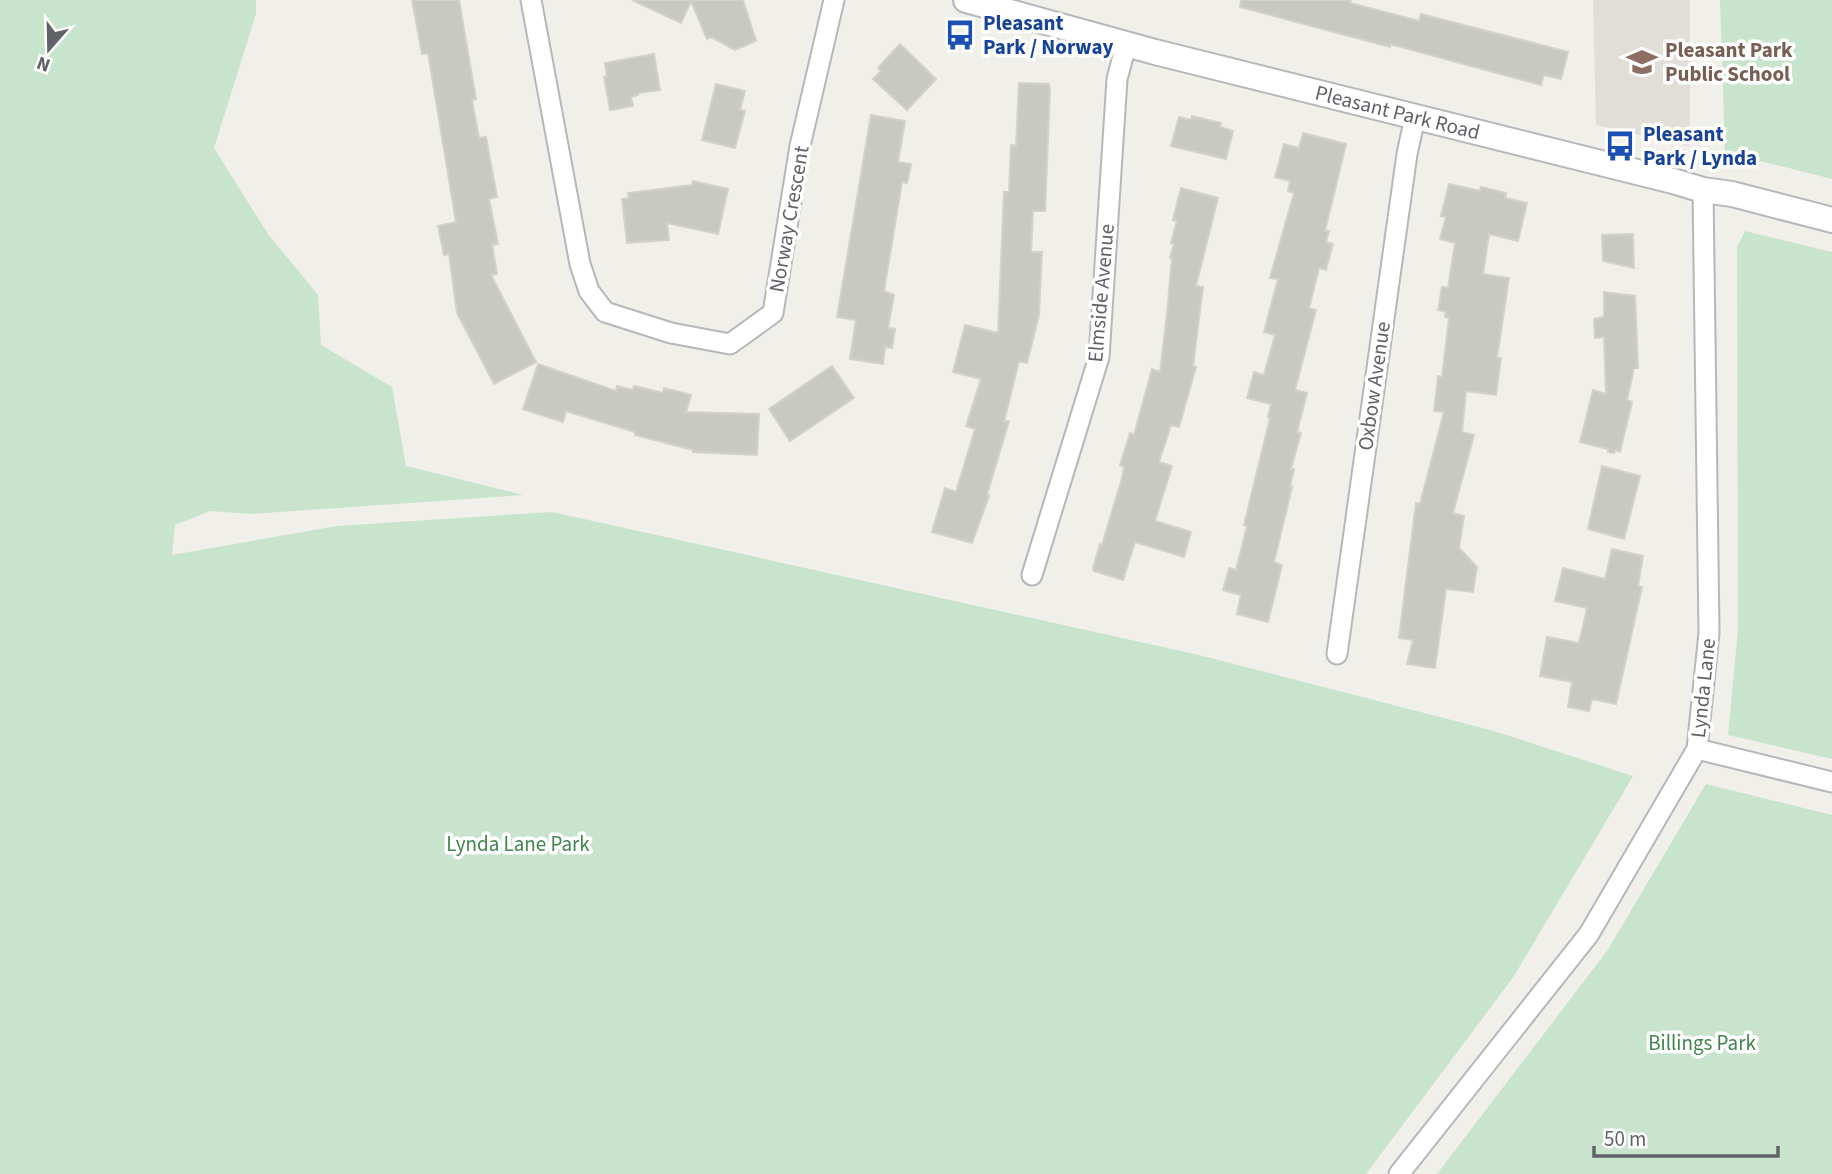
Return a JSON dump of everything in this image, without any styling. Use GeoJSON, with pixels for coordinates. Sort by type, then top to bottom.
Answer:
{"type":"FeatureCollection","features":[{"type":"Feature","properties":{"kind":"street","name":"Norway Crescent"},"geometry":{"type":"LineString","coordinates":[[531,0],[580,264],[589,291],[605,312],[671,334],[730,344],[773,313],[800,146],[834,0]]}},
{"type":"Feature","properties":{"kind":"street","name":"Pleasant Park Road"},"geometry":{"type":"LineString","coordinates":[[966,0],[1126,45],[1832,220]]}},
{"type":"Feature","properties":{"kind":"street","name":"Elmside Avenue"},"geometry":{"type":"LineString","coordinates":[[1032,575],[1099,357],[1116,79],[1126,45]]}},
{"type":"Feature","properties":{"kind":"street","name":"Oxbow Avenue"},"geometry":{"type":"LineString","coordinates":[[1336,654],[1407,154],[1415,117]]}},
{"type":"Feature","properties":{"kind":"street","name":"Lynda Lane"},"geometry":{"type":"LineString","coordinates":[[1399,1174],[1589,934],[1697,749],[1709,633],[1703,190]]}},
{"type":"Feature","properties":{"kind":"street"},"geometry":{"type":"LineString","coordinates":[[1697,749],[1832,782]]}},
{"type":"Feature","properties":{"kind":"shaded area","name":"Pleasant Park Public School"},"geometry":{"type":"Polygon","coordinates":[[[1593,0],[1690,0],[1690,147],[1596,125],[1593,0]]]}},
{"type":"Feature","properties":{"kind":"green space","name":"Lynda Lane Park"},"geometry":{"type":"Polygon","coordinates":[[[0,0],[256,0],[256,14],[214,148],[268,234],[318,295],[321,345],[392,387],[406,466],[523,495],[252,514],[210,511],[175,525],[172,555],[337,526],[552,512],[1199,655],[1494,731],[1633,776],[1514,976],[1366,1174],[0,1174],[0,0]]]}},
{"type":"Feature","properties":{"kind":"green space"},"geometry":{"type":"Polygon","coordinates":[[[1720,0],[1832,0],[1832,179],[1725,152],[1720,0]]]}},
{"type":"Feature","properties":{"kind":"green space"},"geometry":{"type":"Polygon","coordinates":[[[1745,231],[1832,252],[1832,759],[1728,735],[1738,629],[1737,247],[1745,231]]]}},
{"type":"Feature","properties":{"kind":"green space","name":"Billings Park"},"geometry":{"type":"Polygon","coordinates":[[[1706,784],[1832,815],[1832,1174],[1437,1174],[1607,951],[1706,784]]]}},
{"type":"Feature","properties":{"kind":"building"},"geometry":{"type":"Polygon","coordinates":[[[412,0],[459,0],[476,99],[472,100],[479,138],[486,137],[497,197],[489,199],[498,244],[492,245],[497,274],[491,275],[536,362],[494,384],[457,313],[449,254],[444,255],[438,226],[456,222],[428,53],[422,54],[412,0]]]}},
{"type":"Feature","properties":{"kind":"building"},"geometry":{"type":"Polygon","coordinates":[[[632,0],[743,0],[756,41],[735,50],[711,37],[707,39],[691,1],[681,23],[632,0]]]}},
{"type":"Feature","properties":{"kind":"building"},"geometry":{"type":"Polygon","coordinates":[[[1241,0],[1351,0],[1350,3],[1419,21],[1421,14],[1568,52],[1561,79],[1544,75],[1541,85],[1240,7],[1241,0]]]}},
{"type":"Feature","properties":{"kind":"building"},"geometry":{"type":"Polygon","coordinates":[[[900,44],[936,79],[907,110],[873,79],[881,71],[878,68],[900,44]]]}},
{"type":"Feature","properties":{"kind":"building"},"geometry":{"type":"Polygon","coordinates":[[[654,54],[660,90],[638,93],[631,97],[633,106],[610,110],[604,77],[607,76],[605,63],[654,54]]]}},
{"type":"Feature","properties":{"kind":"building"},"geometry":{"type":"Polygon","coordinates":[[[1019,83],[1049,84],[1050,89],[1045,211],[1033,211],[1031,252],[1042,252],[1039,315],[1027,363],[1019,361],[1004,422],[1009,421],[987,495],[989,496],[972,543],[932,532],[945,488],[956,492],[975,429],[966,426],[981,379],[953,372],[965,325],[998,333],[1004,192],[1009,192],[1011,145],[1016,146],[1019,83]]]}},
{"type":"Feature","properties":{"kind":"building"},"geometry":{"type":"Polygon","coordinates":[[[716,84],[745,91],[740,110],[745,111],[735,148],[702,140],[716,84]]]}},
{"type":"Feature","properties":{"kind":"building"},"geometry":{"type":"Polygon","coordinates":[[[871,115],[905,121],[898,162],[911,164],[907,183],[902,182],[884,291],[894,295],[888,328],[895,329],[892,348],[885,347],[883,364],[850,359],[856,320],[837,317],[871,115]]]}},
{"type":"Feature","properties":{"kind":"building"},"geometry":{"type":"Polygon","coordinates":[[[1192,116],[1221,123],[1220,127],[1233,131],[1226,159],[1171,146],[1179,117],[1191,120],[1192,116]]]}},
{"type":"Feature","properties":{"kind":"building"},"geometry":{"type":"Polygon","coordinates":[[[1303,133],[1346,144],[1325,231],[1329,231],[1326,242],[1333,244],[1326,270],[1319,268],[1309,308],[1316,310],[1295,390],[1307,393],[1297,432],[1301,433],[1291,469],[1294,469],[1292,487],[1274,562],[1282,565],[1268,622],[1237,614],[1241,595],[1223,590],[1229,568],[1236,570],[1270,418],[1271,404],[1247,398],[1254,372],[1264,375],[1275,335],[1264,332],[1278,279],[1270,278],[1294,193],[1288,191],[1290,181],[1275,177],[1284,144],[1299,148],[1303,133]]]}},
{"type":"Feature","properties":{"kind":"building"},"geometry":{"type":"Polygon","coordinates":[[[693,181],[728,189],[718,234],[667,223],[669,240],[627,243],[622,199],[629,198],[628,193],[692,185],[693,181]]]}},
{"type":"Feature","properties":{"kind":"building"},"geometry":{"type":"Polygon","coordinates":[[[1449,184],[1506,193],[1505,198],[1527,203],[1518,241],[1489,234],[1483,274],[1509,278],[1497,358],[1501,358],[1496,395],[1466,391],[1462,432],[1474,435],[1453,513],[1464,516],[1459,548],[1477,567],[1473,592],[1446,589],[1435,668],[1407,664],[1413,640],[1399,638],[1416,503],[1420,504],[1444,412],[1434,411],[1438,376],[1442,377],[1449,318],[1445,317],[1446,312],[1438,310],[1442,287],[1448,288],[1455,243],[1440,239],[1446,217],[1441,216],[1449,184]]]}},
{"type":"Feature","properties":{"kind":"building"},"geometry":{"type":"Polygon","coordinates":[[[1181,188],[1218,198],[1196,286],[1203,287],[1193,366],[1196,367],[1179,427],[1171,425],[1159,462],[1172,466],[1155,521],[1191,532],[1184,557],[1135,542],[1123,580],[1094,571],[1093,568],[1122,478],[1124,467],[1120,465],[1130,433],[1134,435],[1152,369],[1160,372],[1170,258],[1174,244],[1171,243],[1177,221],[1173,220],[1181,188]]]}},
{"type":"Feature","properties":{"kind":"building"},"geometry":{"type":"Polygon","coordinates":[[[1633,234],[1634,268],[1603,261],[1602,235],[1633,234]]]}},
{"type":"Feature","properties":{"kind":"building"},"geometry":{"type":"Polygon","coordinates":[[[1604,292],[1635,296],[1638,368],[1634,368],[1627,400],[1632,402],[1620,452],[1615,450],[1614,453],[1580,442],[1593,390],[1606,394],[1604,337],[1595,338],[1594,319],[1604,317],[1604,292]]]}},
{"type":"Feature","properties":{"kind":"building"},"geometry":{"type":"Polygon","coordinates":[[[538,364],[616,391],[617,386],[633,390],[634,386],[663,393],[664,388],[691,395],[686,412],[759,414],[757,455],[693,452],[566,411],[563,422],[523,409],[538,364]]]}},
{"type":"Feature","properties":{"kind":"building"},"geometry":{"type":"Polygon","coordinates":[[[832,366],[854,398],[790,441],[769,409],[832,366]]]}},
{"type":"Feature","properties":{"kind":"building"},"geometry":{"type":"Polygon","coordinates":[[[1602,466],[1640,476],[1624,539],[1588,529],[1602,466]]]}},
{"type":"Feature","properties":{"kind":"building"},"geometry":{"type":"Polygon","coordinates":[[[1612,549],[1643,556],[1638,586],[1642,587],[1616,704],[1592,699],[1589,711],[1568,707],[1572,682],[1540,676],[1547,637],[1579,643],[1587,608],[1555,601],[1563,568],[1605,579],[1612,549]]]}},
{"type":"Feature","properties":{"kind":"place","name":"Pleasant Park / Norway"},"geometry":{"type":"Point","coordinates":[960,35]}},
{"type":"Feature","properties":{"kind":"place","name":"Pleasant Park Public School"},"geometry":{"type":"Point","coordinates":[1642,62]}},
{"type":"Feature","properties":{"kind":"place","name":"Pleasant Park / Lynda"},"geometry":{"type":"Point","coordinates":[1620,146]}}]}
